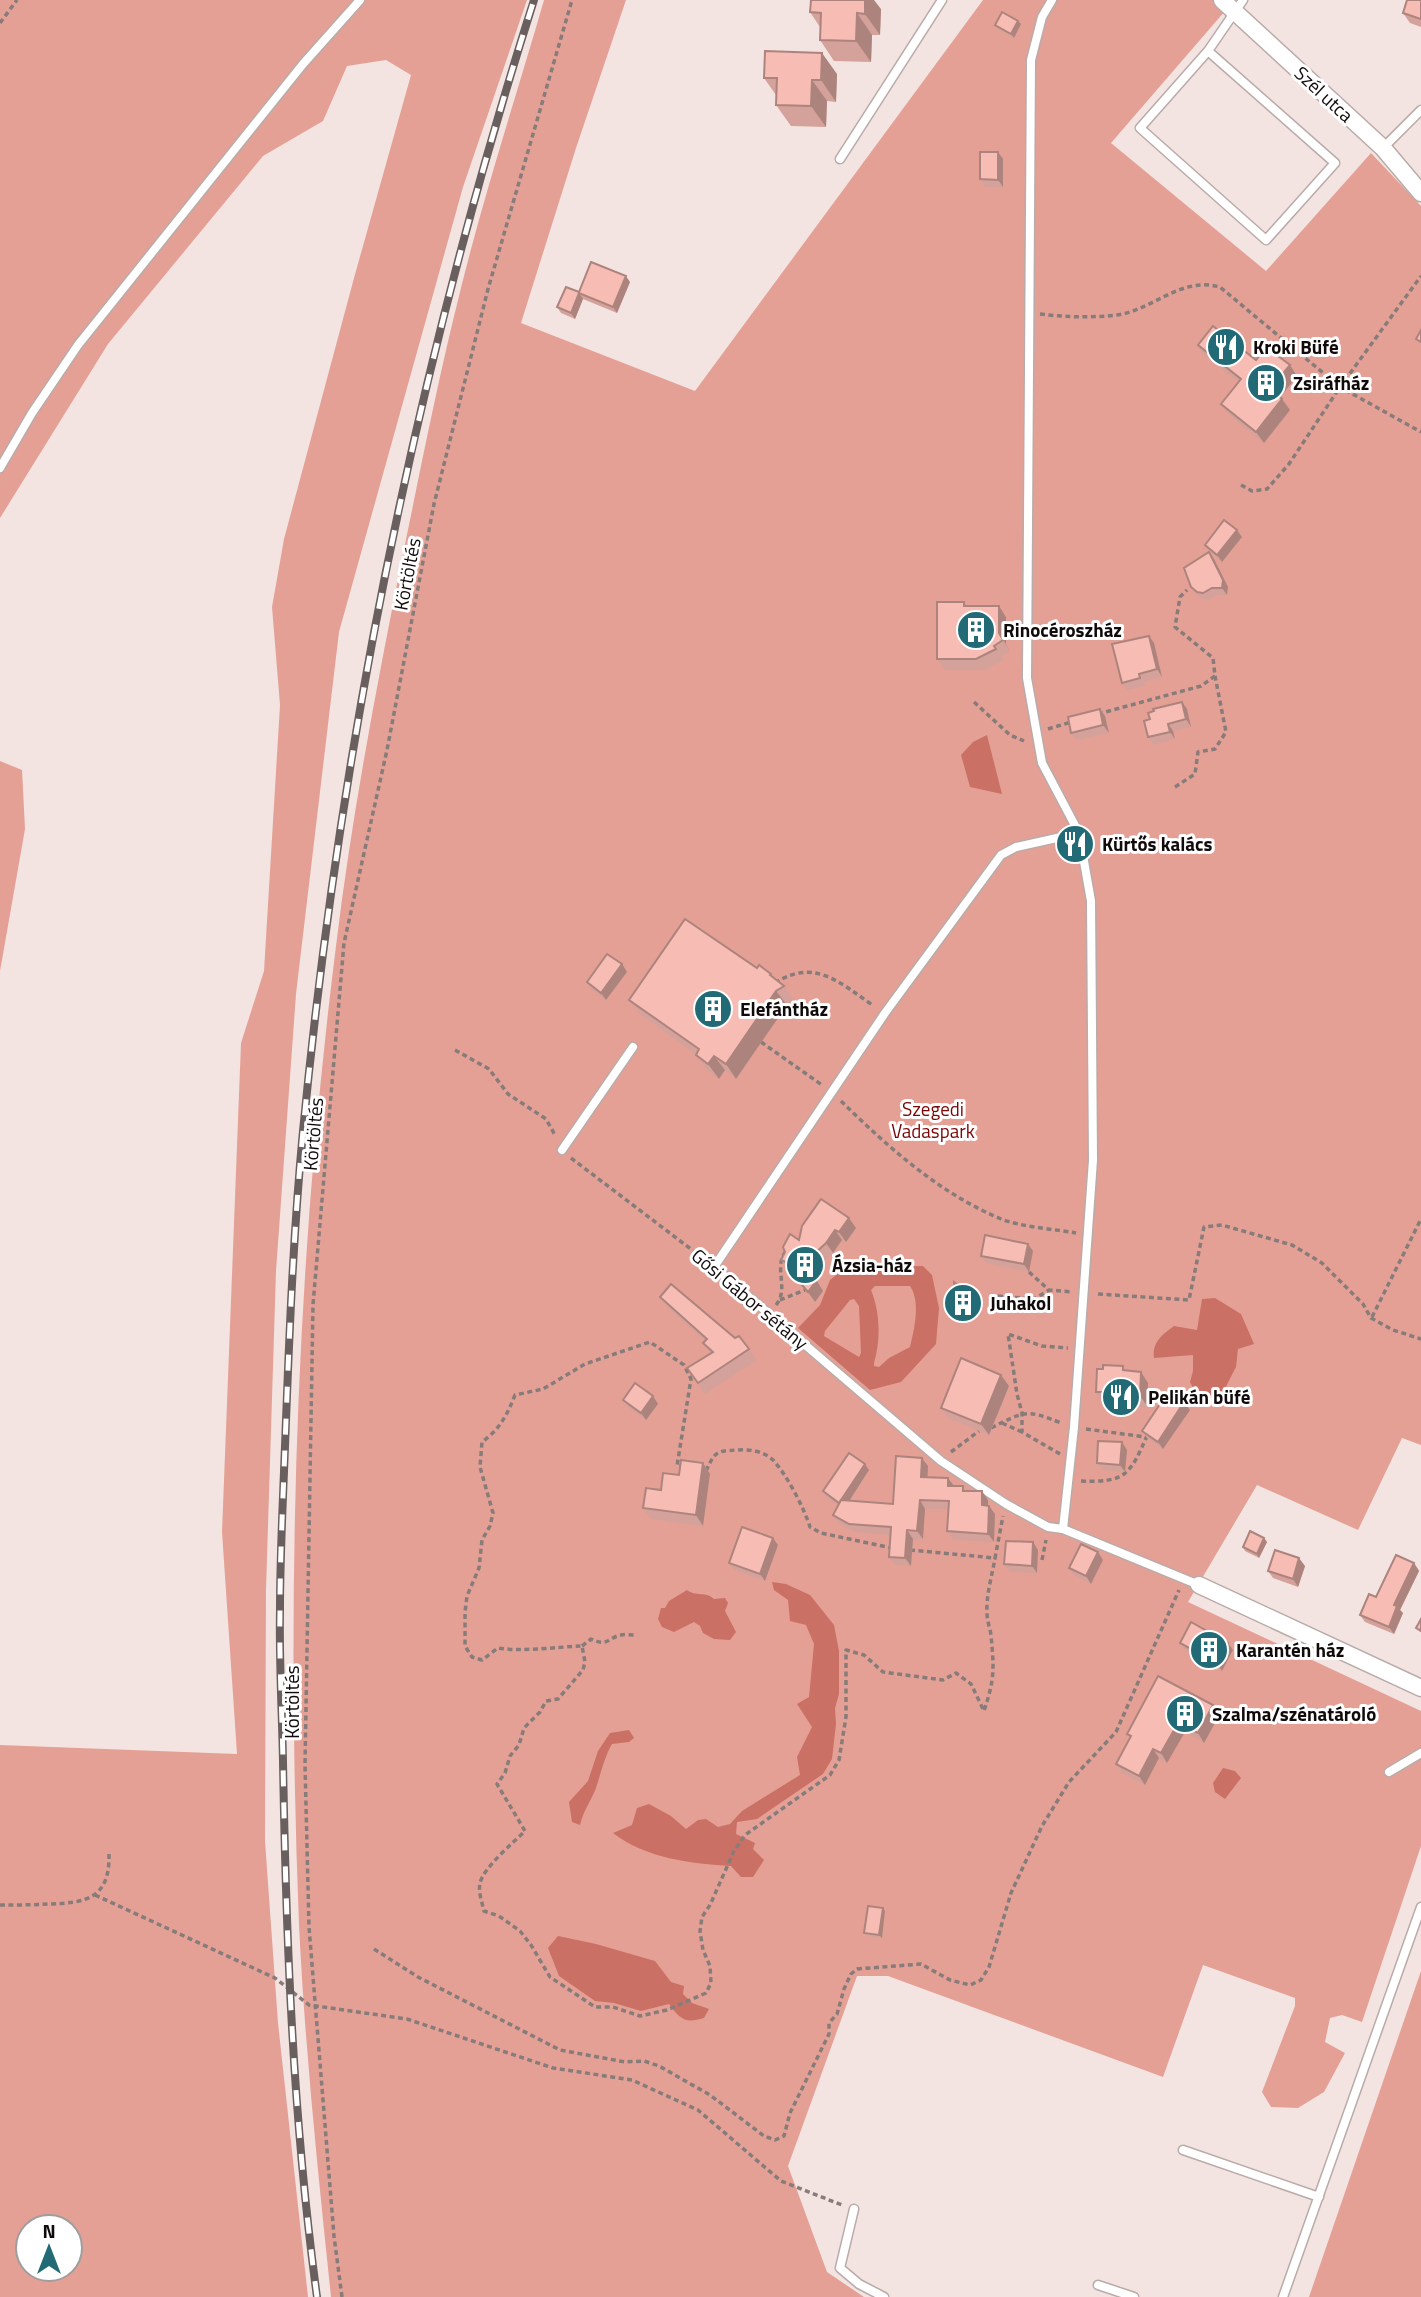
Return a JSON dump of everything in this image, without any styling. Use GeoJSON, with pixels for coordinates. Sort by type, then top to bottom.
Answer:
{"type":"FeatureCollection","features":[{"type":"Feature","properties":{"kind":"street","name":"Szél utca"},"geometry":{"type":"LineString","coordinates":[[1222,0],[1239,6],[1382,148],[1421,192]]}},
{"type":"Feature","properties":{"kind":"street"},"geometry":{"type":"LineString","coordinates":[[1191,1582],[1421,1688]]}},
{"type":"Feature","properties":{"kind":"lane"},"geometry":{"type":"LineString","coordinates":[[0,468],[32,413],[78,345],[303,64],[360,0]]}},
{"type":"Feature","properties":{"kind":"lane"},"geometry":{"type":"LineString","coordinates":[[840,159],[942,0]]}},
{"type":"Feature","properties":{"kind":"lane"},"geometry":{"type":"LineString","coordinates":[[1052,0],[1042,17],[1031,60],[1027,678],[1042,763],[1079,833],[1091,901],[1093,1160],[1085,1293],[1063,1529]]}},
{"type":"Feature","properties":{"kind":"lane"},"geometry":{"type":"LineString","coordinates":[[1208,51],[1335,163],[1266,240],[1140,128],[1208,51],[1239,6]]}},
{"type":"Feature","properties":{"kind":"lane"},"geometry":{"type":"LineString","coordinates":[[1382,148],[1421,110]]}},
{"type":"Feature","properties":{"kind":"lane"},"geometry":{"type":"LineString","coordinates":[[714,1267],[885,1013],[1001,855],[1016,847],[1079,833]]}},
{"type":"Feature","properties":{"kind":"lane"},"geometry":{"type":"LineString","coordinates":[[562,1150],[634,1047]]}},
{"type":"Feature","properties":{"kind":"lane","name":"Gősi Gábor sétány"},"geometry":{"type":"LineString","coordinates":[[714,1267],[942,1461],[1006,1504],[1048,1527],[1063,1529],[1191,1582]]}},
{"type":"Feature","properties":{"kind":"lane"},"geometry":{"type":"LineString","coordinates":[[1389,1772],[1421,1754]]}},
{"type":"Feature","properties":{"kind":"lane"},"geometry":{"type":"LineString","coordinates":[[1283,2297],[1421,1907]]}},
{"type":"Feature","properties":{"kind":"lane"},"geometry":{"type":"LineString","coordinates":[[1183,2150],[1319,2197]]}},
{"type":"Feature","properties":{"kind":"lane"},"geometry":{"type":"LineString","coordinates":[[854,2210],[840,2268],[859,2284],[884,2297]]}},
{"type":"Feature","properties":{"kind":"lane"},"geometry":{"type":"LineString","coordinates":[[1098,2285],[1134,2297]]}},
{"type":"Feature","properties":{"kind":"path"},"geometry":{"type":"LineString","coordinates":[[0,23],[17,0]]}},
{"type":"Feature","properties":{"kind":"path","name":"Körtöltés"},"geometry":{"type":"LineString","coordinates":[[342,2297],[334,2236],[309,1927],[305,1752],[313,1305],[344,943],[387,750],[435,504],[488,289],[572,0]]}},
{"type":"Feature","properties":{"kind":"path"},"geometry":{"type":"LineString","coordinates":[[1241,485],[1252,491],[1267,489],[1289,464],[1340,387],[1421,276]]}},
{"type":"Feature","properties":{"kind":"path"},"geometry":{"type":"LineString","coordinates":[[1029,313],[1069,317],[1118,315],[1190,286],[1205,283],[1220,287],[1340,387],[1421,432]]}},
{"type":"Feature","properties":{"kind":"path"},"geometry":{"type":"LineString","coordinates":[[1175,787],[1195,774],[1198,752],[1215,749],[1226,732],[1213,658],[1175,626],[1180,597],[1187,590]]}},
{"type":"Feature","properties":{"kind":"path"},"geometry":{"type":"LineString","coordinates":[[1088,717],[1200,687],[1216,676]]}},
{"type":"Feature","properties":{"kind":"path"},"geometry":{"type":"LineString","coordinates":[[974,702],[1010,735],[1039,748]]}},
{"type":"Feature","properties":{"kind":"path"},"geometry":{"type":"LineString","coordinates":[[1036,732],[1075,721]]}},
{"type":"Feature","properties":{"kind":"path"},"geometry":{"type":"LineString","coordinates":[[775,984],[794,973],[814,972],[833,978],[885,1013]]}},
{"type":"Feature","properties":{"kind":"path"},"geometry":{"type":"LineString","coordinates":[[761,1042],[833,1093],[884,1143],[946,1190],[1003,1220],[1088,1236]]}},
{"type":"Feature","properties":{"kind":"path","name":"Gősi Gábor sétány"},"geometry":{"type":"LineString","coordinates":[[456,1050],[489,1069],[508,1094],[546,1119],[562,1150],[714,1267]]}},
{"type":"Feature","properties":{"kind":"path"},"geometry":{"type":"LineString","coordinates":[[1371,1318],[1421,1219]]}},
{"type":"Feature","properties":{"kind":"path"},"geometry":{"type":"LineString","coordinates":[[998,1296],[1034,1299],[1049,1290],[1189,1300],[1204,1227],[1222,1225],[1292,1245],[1322,1263],[1363,1304],[1371,1318],[1394,1330],[1421,1339]]}},
{"type":"Feature","properties":{"kind":"path"},"geometry":{"type":"LineString","coordinates":[[768,1315],[780,1300],[783,1286],[780,1268],[783,1255],[790,1246]]}},
{"type":"Feature","properties":{"kind":"path"},"geometry":{"type":"LineString","coordinates":[[1029,1272],[1049,1290]]}},
{"type":"Feature","properties":{"kind":"path"},"geometry":{"type":"LineString","coordinates":[[780,1300],[805,1290]]}},
{"type":"Feature","properties":{"kind":"path"},"geometry":{"type":"LineString","coordinates":[[1022,1432],[1022,1413],[1008,1334],[1042,1346],[1080,1349]]}},
{"type":"Feature","properties":{"kind":"path"},"geometry":{"type":"LineString","coordinates":[[634,1636],[619,1635],[601,1644],[592,1639],[582,1646],[536,1647],[514,1651],[498,1648],[482,1660],[472,1657],[465,1646],[467,1596],[479,1568],[482,1540],[490,1526],[493,1513],[480,1467],[482,1442],[506,1419],[515,1395],[543,1389],[585,1364],[650,1342],[684,1365],[691,1379],[677,1466],[687,1468]]}},
{"type":"Feature","properties":{"kind":"path"},"geometry":{"type":"LineString","coordinates":[[1168,1397],[1174,1387]]}},
{"type":"Feature","properties":{"kind":"path"},"geometry":{"type":"LineString","coordinates":[[991,1428],[1022,1413],[1042,1415],[1074,1427],[1146,1437]]}},
{"type":"Feature","properties":{"kind":"path"},"geometry":{"type":"LineString","coordinates":[[1002,1423],[1071,1460]]}},
{"type":"Feature","properties":{"kind":"path"},"geometry":{"type":"LineString","coordinates":[[1069,1481],[1106,1482],[1126,1473],[1135,1464],[1152,1427]]}},
{"type":"Feature","properties":{"kind":"path"},"geometry":{"type":"LineString","coordinates":[[942,1461],[979,1431]]}},
{"type":"Feature","properties":{"kind":"path"},"geometry":{"type":"LineString","coordinates":[[696,1469],[706,1471],[710,1457],[718,1451],[750,1449],[772,1459],[805,1509],[810,1527],[821,1533],[876,1546],[995,1558]]}},
{"type":"Feature","properties":{"kind":"path"},"geometry":{"type":"LineString","coordinates":[[582,1646],[586,1662],[583,1670],[558,1699],[546,1701],[540,1712],[524,1728],[519,1745],[510,1756],[505,1773],[498,1784],[525,1831],[502,1853],[480,1881],[479,1892],[484,1911],[499,1916],[520,1931],[550,1977],[595,2007],[613,2007],[640,2016],[667,2010],[706,1993],[711,1983],[710,1966],[703,1950],[700,1931],[702,1917],[710,1905],[722,1873],[745,1835],[830,1775],[839,1760],[846,1717],[846,1650],[864,1655],[883,1672],[943,1680],[956,1672],[971,1684],[984,1711],[993,1682],[994,1663],[990,1650],[987,1601],[1006,1504]]}},
{"type":"Feature","properties":{"kind":"path"},"geometry":{"type":"LineString","coordinates":[[1042,1560],[1048,1527]]}},
{"type":"Feature","properties":{"kind":"path"},"geometry":{"type":"LineString","coordinates":[[374,1949],[418,1977],[561,2050],[625,2062],[644,2061],[659,2066],[710,2095],[764,2136],[775,2140],[785,2136],[790,2113],[829,2034],[829,2023],[841,2007],[844,1989],[851,1973],[857,1969],[921,1964],[950,1980],[970,1985],[981,1980],[989,1967],[1011,1893],[1042,1826],[1069,1782],[1116,1732],[1191,1582]]}},
{"type":"Feature","properties":{"kind":"path"},"geometry":{"type":"LineString","coordinates":[[0,1905],[80,1904],[95,1895],[104,1884],[109,1854]]}},
{"type":"Feature","properties":{"kind":"path"},"geometry":{"type":"LineString","coordinates":[[95,1895],[275,1978],[309,2005],[407,2019],[553,2068],[632,2080],[698,2110],[781,2181],[854,2210]]}},
{"type":"Feature","properties":{"kind":"green space"},"geometry":{"type":"Polygon","coordinates":[[[0,0],[527,0],[463,187],[339,632],[296,994],[276,1271],[266,1590],[265,1841],[278,2023],[308,2297],[0,2297],[0,1745],[237,1754],[222,1532],[241,1043],[264,971],[280,705],[272,607],[284,539],[411,75],[386,60],[347,66],[323,121],[263,156],[108,344],[0,518],[0,0]]]}},
{"type":"Feature","properties":{"kind":"green space","name":"Szegedi Vadaspark"},"geometry":{"type":"Polygon","coordinates":[[[544,0],[626,0],[521,323],[695,391],[983,0],[1213,0],[1225,11],[1111,143],[1266,271],[1371,153],[1421,206],[1421,1445],[1402,1438],[1358,1530],[1257,1485],[1188,1602],[1421,1711],[1421,1846],[1362,2022],[1342,2015],[1330,2018],[1325,2042],[1345,2053],[1324,2092],[1298,2108],[1271,2107],[1262,2092],[1295,2006],[1295,1998],[1203,1965],[1163,2077],[888,1976],[857,1976],[788,2166],[827,2272],[864,2297],[331,2297],[312,2111],[299,1925],[294,1680],[297,1434],[311,1190],[322,1068],[342,897],[357,798],[423,456],[469,255],[544,0]]]}},
{"type":"Feature","properties":{"kind":"green space"},"geometry":{"type":"Polygon","coordinates":[[[0,761],[22,770],[25,829],[0,971],[0,761]]]}},
{"type":"Feature","properties":{"kind":"green space"},"geometry":{"type":"Polygon","coordinates":[[[1421,1971],[1421,2297],[1309,2297],[1421,1971]]]}},
{"type":"Feature","properties":{"kind":"shaded area"},"geometry":{"type":"Polygon","coordinates":[[[987,735],[1002,794],[970,787],[961,755],[973,742],[987,735]]]}},
{"type":"Feature","properties":{"kind":"shaded area"},"geometry":{"type":"Polygon","coordinates":[[[852,1262],[868,1267],[923,1266],[932,1275],[939,1308],[936,1344],[901,1382],[870,1390],[798,1328],[820,1305],[830,1280],[852,1262]],[[875,1286],[871,1290],[878,1316],[878,1345],[874,1366],[879,1367],[889,1358],[910,1347],[916,1308],[910,1286],[875,1286]],[[854,1299],[850,1300],[825,1331],[824,1336],[859,1357],[859,1306],[854,1299]]]}},
{"type":"Feature","properties":{"kind":"shaded area"},"geometry":{"type":"Polygon","coordinates":[[[1215,1298],[1241,1314],[1254,1344],[1238,1349],[1236,1367],[1218,1402],[1195,1392],[1190,1382],[1193,1355],[1154,1358],[1159,1339],[1174,1326],[1197,1330],[1202,1299],[1215,1298]]]}},
{"type":"Feature","properties":{"kind":"shaded area"},"geometry":{"type":"Polygon","coordinates":[[[772,1582],[786,1584],[810,1595],[834,1625],[839,1651],[839,1694],[835,1708],[832,1759],[823,1774],[757,1819],[737,1822],[736,1834],[755,1843],[753,1849],[764,1860],[753,1877],[741,1877],[731,1866],[669,1858],[626,1842],[613,1833],[632,1825],[637,1808],[649,1804],[671,1816],[686,1829],[698,1820],[706,1819],[718,1827],[730,1824],[742,1811],[800,1775],[797,1757],[812,1727],[797,1704],[809,1697],[814,1644],[806,1625],[790,1621],[788,1600],[774,1590],[772,1582]]]}},
{"type":"Feature","properties":{"kind":"shaded area"},"geometry":{"type":"Polygon","coordinates":[[[687,1590],[714,1599],[725,1598],[728,1603],[725,1611],[736,1632],[730,1640],[714,1639],[703,1633],[700,1626],[694,1622],[674,1632],[662,1627],[658,1619],[661,1608],[665,1608],[669,1601],[687,1590]]]}},
{"type":"Feature","properties":{"kind":"shaded area"},"geometry":{"type":"Polygon","coordinates":[[[629,1730],[634,1738],[629,1742],[612,1744],[580,1825],[572,1822],[569,1802],[588,1781],[598,1751],[610,1733],[629,1730]]]}},
{"type":"Feature","properties":{"kind":"shaded area"},"geometry":{"type":"Polygon","coordinates":[[[1223,1768],[1235,1771],[1241,1778],[1225,1799],[1215,1792],[1213,1783],[1223,1768]]]}},
{"type":"Feature","properties":{"kind":"shaded area"},"geometry":{"type":"Polygon","coordinates":[[[558,1936],[655,1961],[671,1982],[684,1986],[683,1994],[692,2003],[709,2009],[704,2018],[687,2020],[680,2017],[669,2004],[641,2011],[595,2001],[559,1976],[548,1948],[558,1936]]]}},
{"type":"Feature","properties":{"kind":"building"},"geometry":{"type":"Polygon","coordinates":[[[811,0],[865,0],[865,14],[857,13],[856,41],[820,40],[821,13],[810,12],[811,0]]]}},
{"type":"Feature","properties":{"kind":"building"},"geometry":{"type":"Polygon","coordinates":[[[1407,0],[1421,0],[1421,19],[1403,13],[1407,0]]]}},
{"type":"Feature","properties":{"kind":"building"},"geometry":{"type":"Polygon","coordinates":[[[1002,12],[1018,21],[1011,34],[995,25],[1002,12]]]}},
{"type":"Feature","properties":{"kind":"building"},"geometry":{"type":"Polygon","coordinates":[[[765,51],[822,53],[821,80],[812,80],[811,106],[776,105],[777,78],[764,78],[765,51]]]}},
{"type":"Feature","properties":{"kind":"building"},"geometry":{"type":"Polygon","coordinates":[[[980,152],[998,152],[998,180],[980,179],[980,152]]]}},
{"type":"Feature","properties":{"kind":"building"},"geometry":{"type":"Polygon","coordinates":[[[591,262],[626,276],[613,307],[579,293],[571,313],[557,307],[566,287],[579,292],[591,262]]]}},
{"type":"Feature","properties":{"kind":"building","name":"Zsiráfház"},"geometry":{"type":"Polygon","coordinates":[[[1213,326],[1256,360],[1266,347],[1290,365],[1270,389],[1282,399],[1256,432],[1221,404],[1241,379],[1198,345],[1213,326]]]}},
{"type":"Feature","properties":{"kind":"building"},"geometry":{"type":"Polygon","coordinates":[[[1224,520],[1237,530],[1217,555],[1205,545],[1224,520]]]}},
{"type":"Feature","properties":{"kind":"building"},"geometry":{"type":"Polygon","coordinates":[[[1209,552],[1223,580],[1222,588],[1197,592],[1191,587],[1184,568],[1209,552]]]}},
{"type":"Feature","properties":{"kind":"building","name":"Rinocéroszház"},"geometry":{"type":"Polygon","coordinates":[[[937,602],[964,602],[964,606],[999,606],[999,633],[1003,640],[994,646],[996,649],[976,659],[937,659],[937,602]]]}},
{"type":"Feature","properties":{"kind":"building"},"geometry":{"type":"Polygon","coordinates":[[[1149,636],[1157,669],[1122,683],[1112,644],[1149,636]]]}},
{"type":"Feature","properties":{"kind":"building"},"geometry":{"type":"Polygon","coordinates":[[[1182,702],[1186,719],[1168,724],[1170,732],[1148,737],[1144,721],[1150,719],[1148,713],[1154,711],[1153,709],[1182,702]]]}},
{"type":"Feature","properties":{"kind":"building"},"geometry":{"type":"Polygon","coordinates":[[[1100,709],[1103,725],[1071,733],[1068,717],[1100,709]]]}},
{"type":"Feature","properties":{"kind":"building","name":"Elefántház"},"geometry":{"type":"Polygon","coordinates":[[[685,919],[757,968],[759,965],[784,986],[776,991],[726,1064],[714,1056],[708,1064],[696,1055],[699,1049],[629,1000],[685,919]]]}},
{"type":"Feature","properties":{"kind":"building"},"geometry":{"type":"Polygon","coordinates":[[[607,954],[622,964],[601,993],[587,982],[607,954]]]}},
{"type":"Feature","properties":{"kind":"building"},"geometry":{"type":"Polygon","coordinates":[[[821,1199],[849,1218],[839,1232],[835,1230],[808,1262],[816,1281],[808,1292],[798,1280],[797,1267],[781,1260],[785,1252],[783,1247],[790,1234],[799,1240],[802,1226],[821,1199]]]}},
{"type":"Feature","properties":{"kind":"building"},"geometry":{"type":"Polygon","coordinates":[[[985,1235],[1028,1244],[1024,1264],[981,1256],[985,1235]]]}},
{"type":"Feature","properties":{"kind":"building"},"geometry":{"type":"Polygon","coordinates":[[[954,1282],[972,1296],[956,1318],[954,1282]]]}},
{"type":"Feature","properties":{"kind":"building"},"geometry":{"type":"Polygon","coordinates":[[[671,1284],[735,1338],[739,1336],[749,1349],[698,1383],[687,1368],[713,1352],[703,1343],[707,1339],[660,1297],[671,1284]]]}},
{"type":"Feature","properties":{"kind":"building"},"geometry":{"type":"Polygon","coordinates":[[[961,1358],[1001,1375],[981,1424],[941,1408],[961,1358]]]}},
{"type":"Feature","properties":{"kind":"building"},"geometry":{"type":"Polygon","coordinates":[[[1103,1365],[1123,1366],[1123,1370],[1141,1372],[1140,1396],[1103,1395],[1103,1392],[1096,1392],[1097,1369],[1103,1369],[1103,1365]]]}},
{"type":"Feature","properties":{"kind":"building"},"geometry":{"type":"Polygon","coordinates":[[[635,1383],[653,1396],[641,1413],[623,1400],[635,1383]]]}},
{"type":"Feature","properties":{"kind":"building"},"geometry":{"type":"Polygon","coordinates":[[[1168,1392],[1184,1402],[1158,1442],[1142,1431],[1168,1392]]]}},
{"type":"Feature","properties":{"kind":"building"},"geometry":{"type":"Polygon","coordinates":[[[1098,1441],[1122,1442],[1120,1465],[1097,1463],[1098,1441]]]}},
{"type":"Feature","properties":{"kind":"building"},"geometry":{"type":"Polygon","coordinates":[[[849,1453],[865,1464],[839,1503],[823,1491],[849,1453]]]}},
{"type":"Feature","properties":{"kind":"building"},"geometry":{"type":"Polygon","coordinates":[[[896,1456],[922,1458],[921,1477],[948,1478],[948,1486],[963,1486],[963,1491],[982,1491],[982,1505],[989,1506],[988,1534],[947,1531],[949,1501],[920,1500],[917,1531],[907,1530],[905,1558],[889,1557],[891,1527],[849,1524],[833,1515],[841,1500],[893,1504],[896,1456]]]}},
{"type":"Feature","properties":{"kind":"building"},"geometry":{"type":"Polygon","coordinates":[[[681,1460],[703,1463],[696,1515],[643,1508],[646,1488],[661,1490],[663,1473],[679,1475],[681,1460]]]}},
{"type":"Feature","properties":{"kind":"building"},"geometry":{"type":"Polygon","coordinates":[[[742,1527],[773,1538],[760,1574],[729,1563],[742,1527]]]}},
{"type":"Feature","properties":{"kind":"building"},"geometry":{"type":"Polygon","coordinates":[[[1250,1531],[1264,1538],[1257,1554],[1243,1547],[1250,1531]]]}},
{"type":"Feature","properties":{"kind":"building"},"geometry":{"type":"Polygon","coordinates":[[[1006,1541],[1033,1542],[1032,1566],[1004,1564],[1006,1541]]]}},
{"type":"Feature","properties":{"kind":"building"},"geometry":{"type":"Polygon","coordinates":[[[1081,1544],[1098,1552],[1086,1576],[1069,1568],[1081,1544]]]}},
{"type":"Feature","properties":{"kind":"building"},"geometry":{"type":"Polygon","coordinates":[[[1275,1550],[1299,1558],[1293,1579],[1268,1571],[1275,1550]]]}},
{"type":"Feature","properties":{"kind":"building"},"geometry":{"type":"Polygon","coordinates":[[[1396,1555],[1414,1563],[1394,1605],[1397,1606],[1389,1627],[1360,1615],[1369,1594],[1376,1597],[1396,1555]]]}},
{"type":"Feature","properties":{"kind":"building","name":"Karantén ház"},"geometry":{"type":"Polygon","coordinates":[[[1191,1622],[1228,1643],[1217,1663],[1180,1643],[1191,1622]]]}},
{"type":"Feature","properties":{"kind":"building"},"geometry":{"type":"Polygon","coordinates":[[[1158,1676],[1213,1705],[1198,1733],[1178,1723],[1161,1753],[1153,1749],[1139,1776],[1116,1764],[1131,1736],[1127,1734],[1158,1676]]]}},
{"type":"Feature","properties":{"kind":"building"},"geometry":{"type":"Polygon","coordinates":[[[868,1906],[883,1908],[879,1935],[864,1933],[868,1906]]]}},
{"type":"Feature","properties":{"kind":"railway"},"geometry":{"type":"LineString","coordinates":[[317,2297],[302,2164],[292,2030],[280,1647],[281,1548],[290,1328],[303,1131],[338,844],[388,559],[454,278],[492,138],[534,0]]}},
{"type":"Feature","properties":{"kind":"place","name":"Kroki Büfé"},"geometry":{"type":"Point","coordinates":[1226,347]}},
{"type":"Feature","properties":{"kind":"place","name":"Zsiráfház"},"geometry":{"type":"Point","coordinates":[1266,383]}},
{"type":"Feature","properties":{"kind":"place","name":"Rinocéroszház"},"geometry":{"type":"Point","coordinates":[976,630]}},
{"type":"Feature","properties":{"kind":"place","name":"Kürtős kalács"},"geometry":{"type":"Point","coordinates":[1075,844]}},
{"type":"Feature","properties":{"kind":"place","name":"Elefántház"},"geometry":{"type":"Point","coordinates":[713,1009]}},
{"type":"Feature","properties":{"kind":"place","name":"Ázsia-ház"},"geometry":{"type":"Point","coordinates":[805,1265]}},
{"type":"Feature","properties":{"kind":"place","name":"Juhakol"},"geometry":{"type":"Point","coordinates":[963,1303]}},
{"type":"Feature","properties":{"kind":"place","name":"Pelikán büfé"},"geometry":{"type":"Point","coordinates":[1121,1397]}},
{"type":"Feature","properties":{"kind":"place","name":"Karantén ház"},"geometry":{"type":"Point","coordinates":[1209,1650]}},
{"type":"Feature","properties":{"kind":"place","name":"Szalma/szénatároló"},"geometry":{"type":"Point","coordinates":[1185,1714]}}]}
